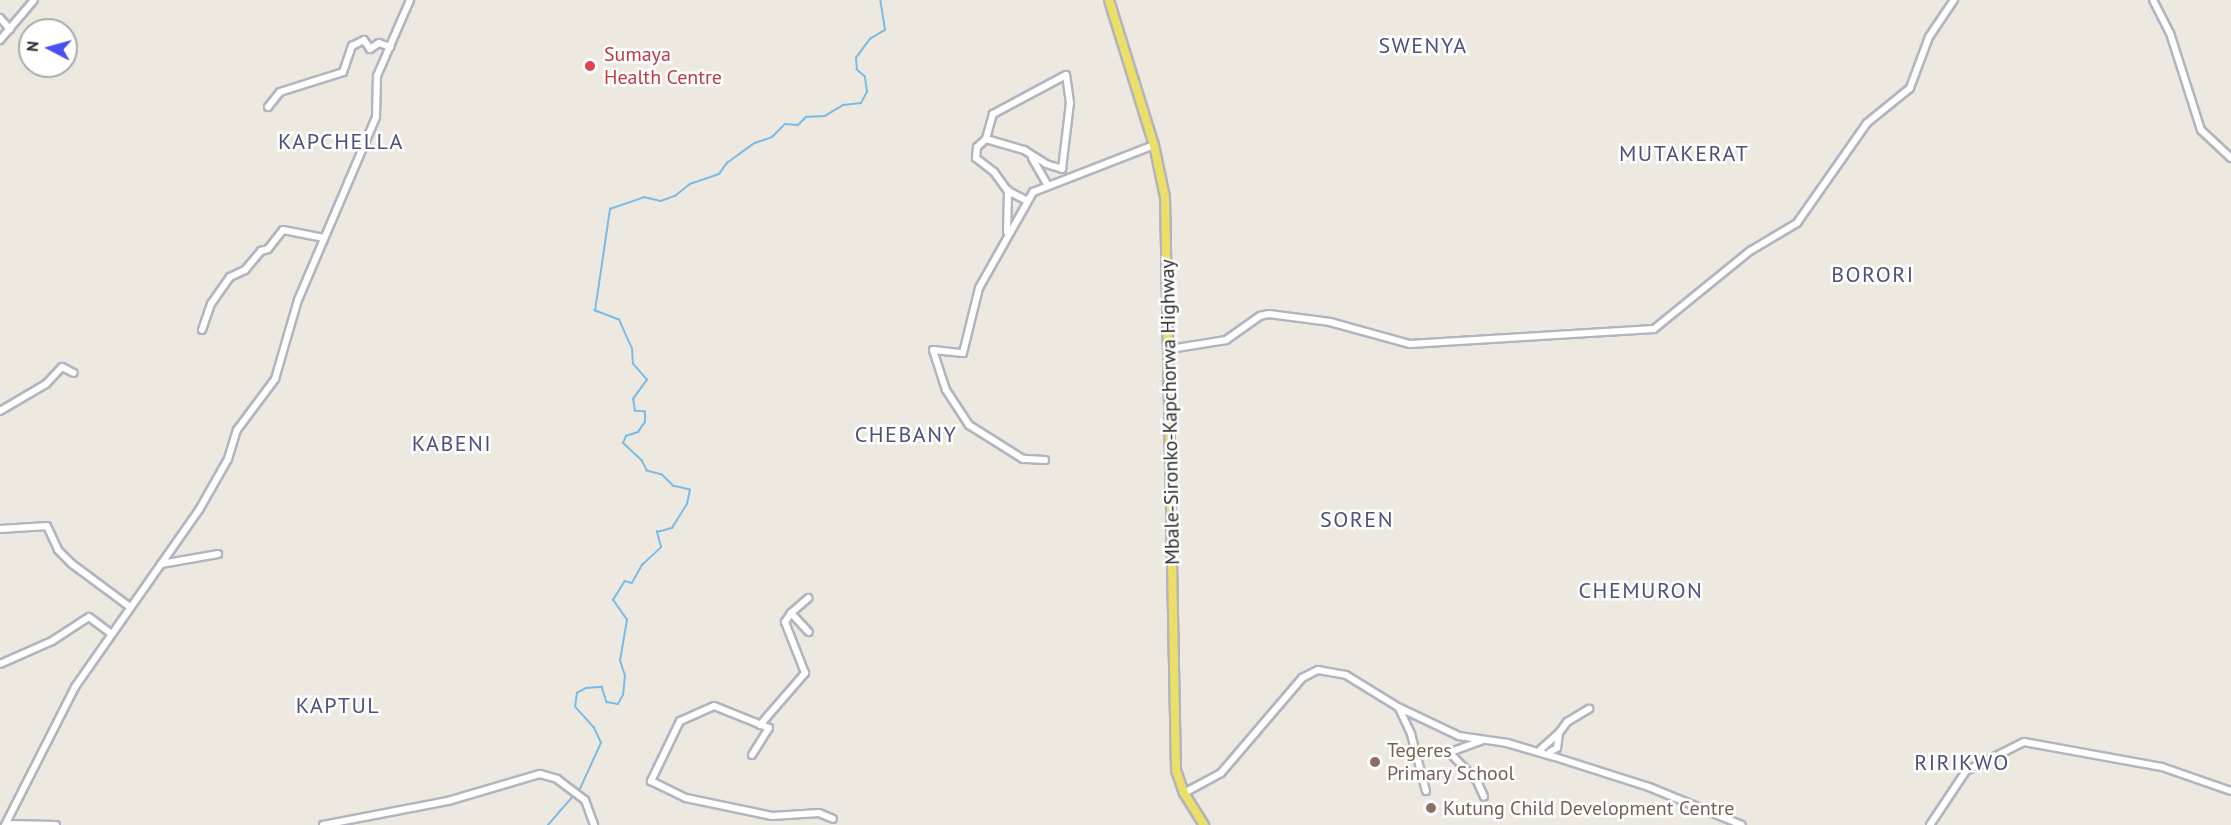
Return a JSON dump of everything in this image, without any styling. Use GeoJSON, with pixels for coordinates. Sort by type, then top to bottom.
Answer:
{"type":"FeatureCollection","features":[{"type":"Feature","properties":{"kind":"main road","name":"Mbale-Sironko-Kapchorwa Highway"},"geometry":{"type":"LineString","coordinates":[[1110,0],[1154,145],[1168,236],[1176,770],[1184,793],[1204,825]]}},
{"type":"Feature","properties":{"kind":"street"},"geometry":{"type":"LineString","coordinates":[[0,40],[34,0]]}},
{"type":"Feature","properties":{"kind":"street"},"geometry":{"type":"LineString","coordinates":[[56,825],[5,824],[64,705],[110,633],[162,564],[228,459],[237,430],[275,379],[298,300],[376,117],[377,76],[410,0]]}},
{"type":"Feature","properties":{"kind":"street"},"geometry":{"type":"LineString","coordinates":[[1170,349],[1226,340],[1265,314],[1330,322],[1410,344],[1654,329],[1736,261],[1797,223],[1867,123],[1910,88],[1929,37],[1954,0]]}},
{"type":"Feature","properties":{"kind":"street"},"geometry":{"type":"LineString","coordinates":[[2153,0],[2170,33],[2201,130],[2231,158]]}},
{"type":"Feature","properties":{"kind":"street"},"geometry":{"type":"LineString","coordinates":[[0,18],[10,29]]}},
{"type":"Feature","properties":{"kind":"street"},"geometry":{"type":"LineString","coordinates":[[268,107],[279,92],[343,72],[352,46],[364,40],[370,49],[383,42],[390,46]]}},
{"type":"Feature","properties":{"kind":"street"},"geometry":{"type":"LineString","coordinates":[[1028,201],[1008,190],[976,158],[977,147],[986,139],[993,114],[1066,75],[1070,103],[1062,169],[1031,157]]}},
{"type":"Feature","properties":{"kind":"street"},"geometry":{"type":"LineString","coordinates":[[986,139],[1001,147],[1024,150],[1031,157],[1048,185]]}},
{"type":"Feature","properties":{"kind":"street"},"geometry":{"type":"LineString","coordinates":[[1045,460],[1023,459],[969,425],[946,390],[933,350],[963,353],[979,288],[1007,232],[1033,192],[1154,145]]}},
{"type":"Feature","properties":{"kind":"street"},"geometry":{"type":"LineString","coordinates":[[1007,232],[1008,190]]}},
{"type":"Feature","properties":{"kind":"street"},"geometry":{"type":"LineString","coordinates":[[202,330],[211,304],[230,277],[245,270],[261,251],[268,249],[283,230],[324,238]]}},
{"type":"Feature","properties":{"kind":"street"},"geometry":{"type":"LineString","coordinates":[[0,411],[46,384],[62,367],[74,373]]}},
{"type":"Feature","properties":{"kind":"street"},"geometry":{"type":"LineString","coordinates":[[0,529],[47,526],[58,550],[72,564],[130,607]]}},
{"type":"Feature","properties":{"kind":"street"},"geometry":{"type":"LineString","coordinates":[[162,564],[218,554]]}},
{"type":"Feature","properties":{"kind":"street"},"geometry":{"type":"LineString","coordinates":[[760,725],[805,673],[785,621],[808,598]]}},
{"type":"Feature","properties":{"kind":"street"},"geometry":{"type":"LineString","coordinates":[[791,613],[809,632]]}},
{"type":"Feature","properties":{"kind":"street"},"geometry":{"type":"LineString","coordinates":[[0,664],[52,641],[88,617],[110,633]]}},
{"type":"Feature","properties":{"kind":"street"},"geometry":{"type":"LineString","coordinates":[[1184,793],[1221,773],[1302,678],[1313,670],[1346,675],[1398,708],[1448,732],[1582,766],[1649,787],[1742,825]]}},
{"type":"Feature","properties":{"kind":"street"},"geometry":{"type":"LineString","coordinates":[[752,755],[770,728],[714,706],[680,721],[651,781],[686,798],[772,816],[819,813],[833,819]]}},
{"type":"Feature","properties":{"kind":"street"},"geometry":{"type":"LineString","coordinates":[[1398,708],[1411,734],[1425,791]]}},
{"type":"Feature","properties":{"kind":"street"},"geometry":{"type":"LineString","coordinates":[[1541,749],[1559,733],[1567,722],[1589,709]]}},
{"type":"Feature","properties":{"kind":"street"},"geometry":{"type":"LineString","coordinates":[[1550,752],[1557,748],[1559,733]]}},
{"type":"Feature","properties":{"kind":"street"},"geometry":{"type":"LineString","coordinates":[[1484,797],[1477,781],[1468,776],[1447,753],[1484,740],[1541,749],[1582,766]]}},
{"type":"Feature","properties":{"kind":"street"},"geometry":{"type":"LineString","coordinates":[[1930,825],[1959,778],[1973,766],[2024,742],[2162,767],[2231,792]]}},
{"type":"Feature","properties":{"kind":"street"},"geometry":{"type":"LineString","coordinates":[[323,825],[448,801],[540,774],[571,788],[585,800],[594,825]]}},
{"type":"Feature","properties":{"kind":"waterway"},"geometry":{"type":"LineString","coordinates":[[579,791],[601,743],[594,728],[575,707],[577,693],[586,688],[602,687],[607,702],[618,704],[623,695],[625,676],[620,661],[627,620],[613,600],[625,581],[632,583],[642,565],[661,547],[657,532],[672,528],[687,504],[690,490],[673,486],[662,475],[647,471],[642,461],[623,443],[626,436],[638,432],[645,422],[645,412],[635,411],[633,399],[647,380],[633,364],[632,349],[619,320],[595,311],[610,209],[644,197],[661,201],[675,196],[690,184],[719,174],[727,163],[755,143],[772,137],[785,124],[798,125],[806,117],[825,116],[843,105],[861,103],[867,92],[865,77],[857,70],[856,58],[870,39],[885,30],[880,0]]}},
{"type":"Feature","properties":{"kind":"waterway"},"geometry":{"type":"LineString","coordinates":[[548,825],[575,794]]}},
{"type":"Feature","properties":{"kind":"place","name":"Sumaya Health Centre"},"geometry":{"type":"Point","coordinates":[590,66]}},
{"type":"Feature","properties":{"kind":"place","name":"Tegeres Primary School"},"geometry":{"type":"Point","coordinates":[1375,762]}},
{"type":"Feature","properties":{"kind":"place","name":"Kutung Child Development Centre"},"geometry":{"type":"Point","coordinates":[1431,808]}},
{"type":"Feature","properties":{"kind":"district","name":"SWENYA"},"geometry":{"type":"Point","coordinates":[1423,46]}},
{"type":"Feature","properties":{"kind":"district","name":"KAPCHELLA"},"geometry":{"type":"Point","coordinates":[341,142]}},
{"type":"Feature","properties":{"kind":"district","name":"MUTAKERAT"},"geometry":{"type":"Point","coordinates":[1684,154]}},
{"type":"Feature","properties":{"kind":"district","name":"BORORI"},"geometry":{"type":"Point","coordinates":[1873,275]}},
{"type":"Feature","properties":{"kind":"district","name":"CHEBANY"},"geometry":{"type":"Point","coordinates":[906,435]}},
{"type":"Feature","properties":{"kind":"district","name":"KABENI"},"geometry":{"type":"Point","coordinates":[452,444]}},
{"type":"Feature","properties":{"kind":"district","name":"SOREN"},"geometry":{"type":"Point","coordinates":[1357,520]}},
{"type":"Feature","properties":{"kind":"district","name":"CHEMURON"},"geometry":{"type":"Point","coordinates":[1641,591]}},
{"type":"Feature","properties":{"kind":"district","name":"KAPTUL"},"geometry":{"type":"Point","coordinates":[338,706]}},
{"type":"Feature","properties":{"kind":"district","name":"RIRIKWO"},"geometry":{"type":"Point","coordinates":[1962,763]}}]}
